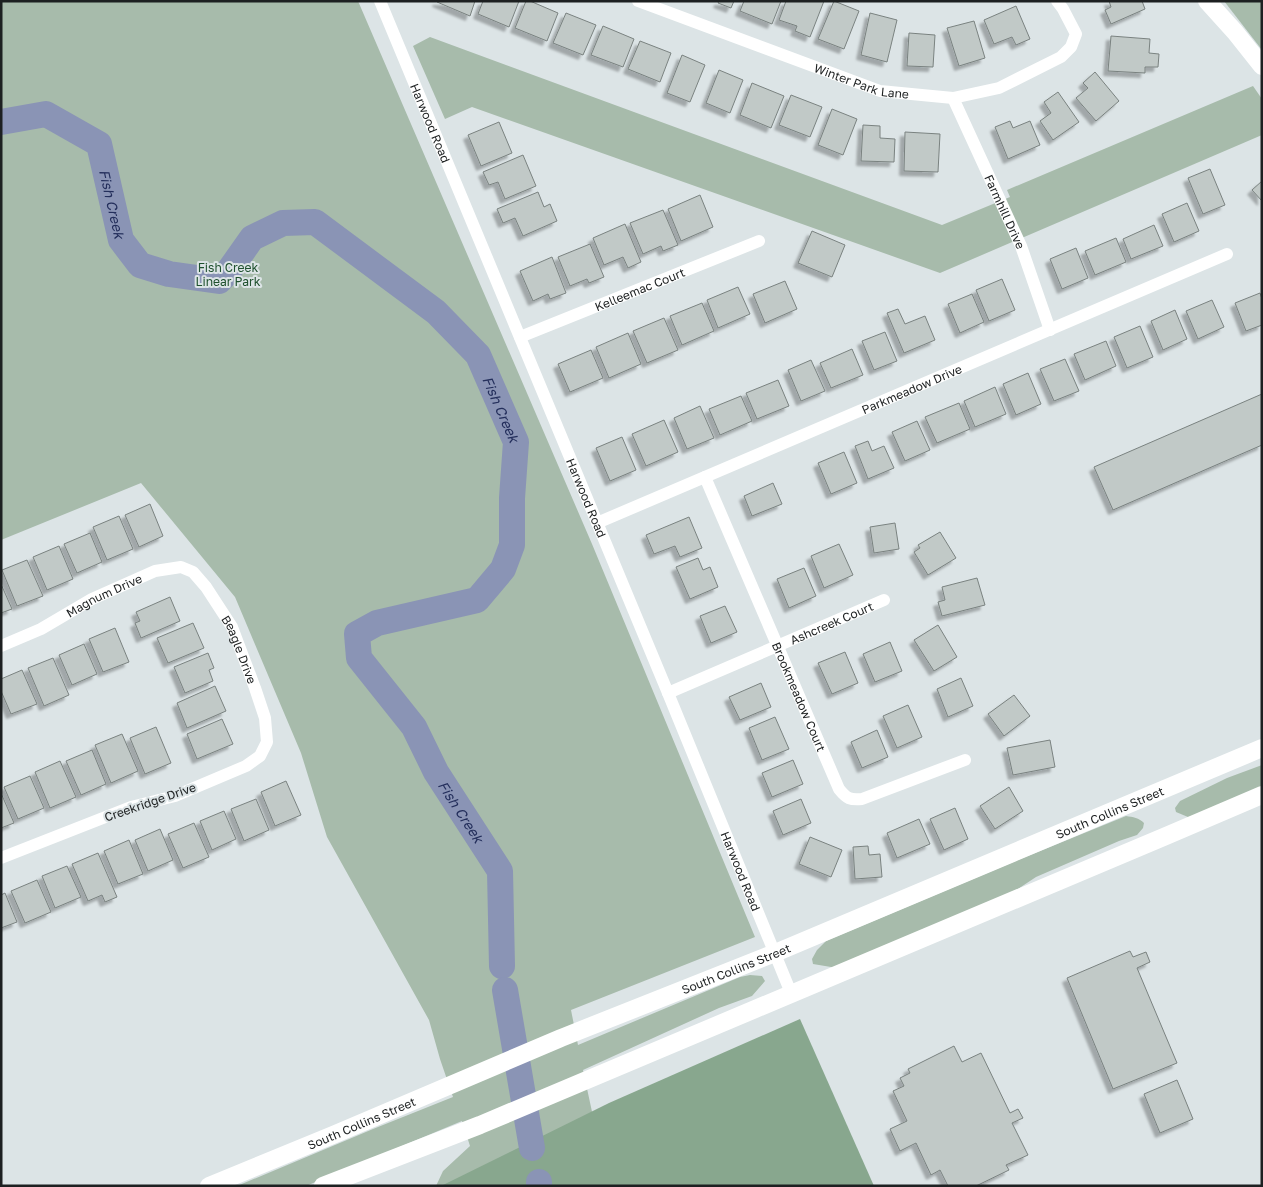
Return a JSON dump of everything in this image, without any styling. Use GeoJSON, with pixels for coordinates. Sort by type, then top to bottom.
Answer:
{"type":"FeatureCollection","features":[{"type":"Feature","properties":{"kind":"main road"},"geometry":{"type":"LineString","coordinates":[[1207,1],[1262,66]]}},
{"type":"Feature","properties":{"kind":"main road","name":"South Collins Street"},"geometry":{"type":"LineString","coordinates":[[209,1186],[561,1038],[775,953],[1262,748]]}},
{"type":"Feature","properties":{"kind":"main road"},"geometry":{"type":"LineString","coordinates":[[323,1186],[480,1125],[1262,795]]}},
{"type":"Feature","properties":{"kind":"street","name":"Harwood Road"},"geometry":{"type":"LineString","coordinates":[[380,1],[791,993]]}},
{"type":"Feature","properties":{"kind":"street","name":"Winter Park Lane"},"geometry":{"type":"LineString","coordinates":[[638,1],[880,91],[953,98],[999,88],[1061,57],[1070,47],[1076,34],[1057,1]]}},
{"type":"Feature","properties":{"kind":"street","name":"Farmhill Drive"},"geometry":{"type":"LineString","coordinates":[[953,98],[1020,246],[1050,330]]}},
{"type":"Feature","properties":{"kind":"street","name":"Kelleemac Court"},"geometry":{"type":"LineString","coordinates":[[520,337],[759,241]]}},
{"type":"Feature","properties":{"kind":"street","name":"Parkmeadow Drive"},"geometry":{"type":"LineString","coordinates":[[597,523],[1227,254]]}},
{"type":"Feature","properties":{"kind":"street","name":"Brookmeadow Court"},"geometry":{"type":"LineString","coordinates":[[705,477],[844,796],[852,800],[862,799],[965,760]]}},
{"type":"Feature","properties":{"kind":"street","name":"Magnum Drive"},"geometry":{"type":"LineString","coordinates":[[1,646],[41,630],[92,599],[155,571],[181,567],[193,572],[206,587]]}},
{"type":"Feature","properties":{"kind":"street","name":"Beagle Drive"},"geometry":{"type":"LineString","coordinates":[[206,587],[232,627],[265,718]]}},
{"type":"Feature","properties":{"kind":"street","name":"Ashcreek Court"},"geometry":{"type":"LineString","coordinates":[[668,694],[884,600]]}},
{"type":"Feature","properties":{"kind":"street","name":"Creekridge Drive"},"geometry":{"type":"LineString","coordinates":[[1,858],[131,807],[175,796],[246,766],[260,756],[267,742],[265,718]]}},
{"type":"Feature","properties":{"kind":"green space","name":"Fish Creek Linear Park"},"geometry":{"type":"Polygon","coordinates":[[[1,1],[358,1],[592,544],[755,937],[571,1010],[578,1045],[740,977],[750,975],[762,976],[765,981],[752,996],[719,1008],[583,1070],[594,1121],[862,1186],[436,1186],[443,1171],[470,1146],[462,1121],[306,1186],[237,1186],[453,1097],[429,1020],[327,837],[301,753],[235,597],[141,483],[1,540],[1,1]]]}},
{"type":"Feature","properties":{"kind":"green space"},"geometry":{"type":"Polygon","coordinates":[[[1224,1],[1260,1],[1262,3],[1262,50],[1224,1]]]}},
{"type":"Feature","properties":{"kind":"green space"},"geometry":{"type":"Polygon","coordinates":[[[430,37],[942,225],[1010,197],[1007,190],[1253,86],[1262,99],[1262,135],[940,273],[472,107],[445,119],[413,46],[430,37]]]}},
{"type":"Feature","properties":{"kind":"green space"},"geometry":{"type":"Polygon","coordinates":[[[1262,765],[1262,789],[1197,816],[1188,817],[1176,812],[1175,808],[1180,801],[1227,778],[1262,765]]]}},
{"type":"Feature","properties":{"kind":"green space"},"geometry":{"type":"Polygon","coordinates":[[[1126,816],[1133,817],[1144,823],[1143,828],[1137,835],[1036,877],[1012,893],[837,968],[813,964],[812,959],[817,950],[826,941],[1126,816]]]}},
{"type":"Feature","properties":{"kind":"green space"},"geometry":{"type":"Polygon","coordinates":[[[800,1019],[874,1186],[441,1186],[609,1103],[800,1019]]]}},
{"type":"Feature","properties":{"kind":"building"},"geometry":{"type":"Polygon","coordinates":[[[437,1],[475,1],[470,16],[437,1]]]}},
{"type":"Feature","properties":{"kind":"building"},"geometry":{"type":"Polygon","coordinates":[[[483,1],[519,1],[509,27],[478,14],[483,1]]]}},
{"type":"Feature","properties":{"kind":"building"},"geometry":{"type":"Polygon","coordinates":[[[526,1],[558,13],[547,41],[515,28],[526,1]]]}},
{"type":"Feature","properties":{"kind":"building"},"geometry":{"type":"Polygon","coordinates":[[[719,1],[734,1],[731,8],[718,3],[719,1]]]}},
{"type":"Feature","properties":{"kind":"building"},"geometry":{"type":"Polygon","coordinates":[[[744,1],[781,1],[772,24],[740,11],[744,1]]]}},
{"type":"Feature","properties":{"kind":"building"},"geometry":{"type":"Polygon","coordinates":[[[786,1],[824,1],[810,37],[795,31],[797,26],[779,20],[786,1]]]}},
{"type":"Feature","properties":{"kind":"building"},"geometry":{"type":"Polygon","coordinates":[[[834,1],[859,11],[844,49],[818,39],[834,1]]]}},
{"type":"Feature","properties":{"kind":"building"},"geometry":{"type":"Polygon","coordinates":[[[1109,1],[1142,1],[1145,9],[1111,24],[1105,10],[1111,7],[1109,1]]]}},
{"type":"Feature","properties":{"kind":"building"},"geometry":{"type":"Polygon","coordinates":[[[1016,6],[1030,39],[1016,45],[1012,37],[994,44],[984,20],[1016,6]]]}},
{"type":"Feature","properties":{"kind":"building"},"geometry":{"type":"Polygon","coordinates":[[[566,13],[596,25],[583,55],[553,43],[566,13]]]}},
{"type":"Feature","properties":{"kind":"building"},"geometry":{"type":"Polygon","coordinates":[[[870,13],[897,20],[887,62],[861,55],[870,13]]]}},
{"type":"Feature","properties":{"kind":"building"},"geometry":{"type":"Polygon","coordinates":[[[974,21],[985,58],[959,66],[947,28],[974,21]]]}},
{"type":"Feature","properties":{"kind":"building"},"geometry":{"type":"Polygon","coordinates":[[[603,26],[634,39],[623,67],[591,55],[603,26]]]}},
{"type":"Feature","properties":{"kind":"building"},"geometry":{"type":"Polygon","coordinates":[[[909,33],[935,35],[933,67],[907,66],[909,33]]]}},
{"type":"Feature","properties":{"kind":"building"},"geometry":{"type":"Polygon","coordinates":[[[1111,36],[1150,39],[1149,53],[1159,54],[1158,67],[1145,67],[1145,73],[1108,71],[1111,36]]]}},
{"type":"Feature","properties":{"kind":"building"},"geometry":{"type":"Polygon","coordinates":[[[640,41],[671,53],[660,82],[628,69],[640,41]]]}},
{"type":"Feature","properties":{"kind":"building"},"geometry":{"type":"Polygon","coordinates":[[[682,55],[705,65],[690,102],[667,93],[682,55]]]}},
{"type":"Feature","properties":{"kind":"building"},"geometry":{"type":"Polygon","coordinates":[[[719,70],[743,80],[730,113],[706,103],[719,70]]]}},
{"type":"Feature","properties":{"kind":"building"},"geometry":{"type":"Polygon","coordinates":[[[1095,72],[1119,101],[1096,121],[1076,98],[1088,88],[1083,83],[1095,72]]]}},
{"type":"Feature","properties":{"kind":"building"},"geometry":{"type":"Polygon","coordinates":[[[752,83],[784,96],[771,128],[740,115],[752,83]]]}},
{"type":"Feature","properties":{"kind":"building"},"geometry":{"type":"Polygon","coordinates":[[[1058,92],[1079,122],[1053,140],[1040,121],[1051,113],[1044,102],[1058,92]]]}},
{"type":"Feature","properties":{"kind":"building"},"geometry":{"type":"Polygon","coordinates":[[[791,95],[822,107],[810,137],[779,125],[791,95]]]}},
{"type":"Feature","properties":{"kind":"building"},"geometry":{"type":"Polygon","coordinates":[[[832,109],[857,119],[843,155],[818,145],[832,109]]]}},
{"type":"Feature","properties":{"kind":"building"},"geometry":{"type":"Polygon","coordinates":[[[1010,121],[1013,128],[1030,121],[1040,145],[1008,159],[995,127],[1010,121]]]}},
{"type":"Feature","properties":{"kind":"building"},"geometry":{"type":"Polygon","coordinates":[[[499,122],[512,153],[481,166],[468,135],[499,122]]]}},
{"type":"Feature","properties":{"kind":"building"},"geometry":{"type":"Polygon","coordinates":[[[863,125],[880,126],[880,138],[895,139],[894,162],[861,161],[863,125]]]}},
{"type":"Feature","properties":{"kind":"building"},"geometry":{"type":"Polygon","coordinates":[[[905,132],[940,134],[938,172],[904,171],[905,132]]]}},
{"type":"Feature","properties":{"kind":"building"},"geometry":{"type":"Polygon","coordinates":[[[523,155],[536,186],[505,199],[498,182],[489,185],[483,172],[523,155]]]}},
{"type":"Feature","properties":{"kind":"building"},"geometry":{"type":"Polygon","coordinates":[[[1210,169],[1225,205],[1203,214],[1188,178],[1210,169]]]}},
{"type":"Feature","properties":{"kind":"building"},"geometry":{"type":"Polygon","coordinates":[[[1262,181],[1262,201],[1252,190],[1262,181]]]}},
{"type":"Feature","properties":{"kind":"building"},"geometry":{"type":"Polygon","coordinates":[[[538,192],[544,207],[550,204],[557,221],[523,236],[515,218],[503,223],[497,209],[538,192]]]}},
{"type":"Feature","properties":{"kind":"building"},"geometry":{"type":"Polygon","coordinates":[[[700,195],[713,227],[681,241],[668,209],[700,195]]]}},
{"type":"Feature","properties":{"kind":"building"},"geometry":{"type":"Polygon","coordinates":[[[1187,203],[1199,231],[1174,242],[1162,214],[1187,203]]]}},
{"type":"Feature","properties":{"kind":"building"},"geometry":{"type":"Polygon","coordinates":[[[663,210],[678,245],[663,251],[661,246],[643,254],[630,223],[663,210]]]}},
{"type":"Feature","properties":{"kind":"building"},"geometry":{"type":"Polygon","coordinates":[[[625,224],[641,262],[628,268],[623,257],[604,265],[593,238],[625,224]]]}},
{"type":"Feature","properties":{"kind":"building"},"geometry":{"type":"Polygon","coordinates":[[[1154,225],[1163,246],[1131,259],[1123,239],[1154,225]]]}},
{"type":"Feature","properties":{"kind":"building"},"geometry":{"type":"Polygon","coordinates":[[[812,231],[845,245],[832,277],[798,263],[812,231]]]}},
{"type":"Feature","properties":{"kind":"building"},"geometry":{"type":"Polygon","coordinates":[[[1116,238],[1126,262],[1095,275],[1085,251],[1116,238]]]}},
{"type":"Feature","properties":{"kind":"building"},"geometry":{"type":"Polygon","coordinates":[[[590,244],[604,277],[589,283],[587,279],[570,286],[558,257],[590,244]]]}},
{"type":"Feature","properties":{"kind":"building"},"geometry":{"type":"Polygon","coordinates":[[[1076,248],[1088,278],[1062,289],[1050,259],[1076,248]]]}},
{"type":"Feature","properties":{"kind":"building"},"geometry":{"type":"Polygon","coordinates":[[[552,257],[566,293],[550,299],[548,294],[533,301],[520,271],[552,257]]]}},
{"type":"Feature","properties":{"kind":"building"},"geometry":{"type":"Polygon","coordinates":[[[1002,279],[1015,310],[989,321],[976,290],[1002,279]]]}},
{"type":"Feature","properties":{"kind":"building"},"geometry":{"type":"Polygon","coordinates":[[[785,281],[797,309],[765,323],[753,294],[785,281]]]}},
{"type":"Feature","properties":{"kind":"building"},"geometry":{"type":"Polygon","coordinates":[[[738,287],[750,314],[718,328],[707,300],[738,287]]]}},
{"type":"Feature","properties":{"kind":"building"},"geometry":{"type":"Polygon","coordinates":[[[1260,293],[1262,299],[1262,325],[1246,331],[1235,303],[1260,293]]]}},
{"type":"Feature","properties":{"kind":"building"},"geometry":{"type":"Polygon","coordinates":[[[972,294],[984,322],[960,333],[948,304],[972,294]]]}},
{"type":"Feature","properties":{"kind":"building"},"geometry":{"type":"Polygon","coordinates":[[[1212,300],[1224,327],[1198,339],[1186,311],[1212,300]]]}},
{"type":"Feature","properties":{"kind":"building"},"geometry":{"type":"Polygon","coordinates":[[[702,303],[714,331],[682,345],[670,316],[702,303]]]}},
{"type":"Feature","properties":{"kind":"building"},"geometry":{"type":"Polygon","coordinates":[[[898,309],[905,324],[925,316],[935,340],[904,353],[887,313],[898,309]]]}},
{"type":"Feature","properties":{"kind":"building"},"geometry":{"type":"Polygon","coordinates":[[[1175,310],[1187,339],[1163,350],[1151,321],[1175,310]]]}},
{"type":"Feature","properties":{"kind":"building"},"geometry":{"type":"Polygon","coordinates":[[[664,318],[678,350],[647,363],[633,331],[664,318]]]}},
{"type":"Feature","properties":{"kind":"building"},"geometry":{"type":"Polygon","coordinates":[[[1140,326],[1153,357],[1127,368],[1114,337],[1140,326]]]}},
{"type":"Feature","properties":{"kind":"building"},"geometry":{"type":"Polygon","coordinates":[[[885,332],[897,361],[874,370],[862,341],[885,332]]]}},
{"type":"Feature","properties":{"kind":"building"},"geometry":{"type":"Polygon","coordinates":[[[628,333],[641,364],[609,378],[596,347],[628,333]]]}},
{"type":"Feature","properties":{"kind":"building"},"geometry":{"type":"Polygon","coordinates":[[[1106,341],[1116,366],[1085,380],[1074,354],[1106,341]]]}},
{"type":"Feature","properties":{"kind":"building"},"geometry":{"type":"Polygon","coordinates":[[[852,349],[863,375],[831,388],[820,363],[852,349]]]}},
{"type":"Feature","properties":{"kind":"building"},"geometry":{"type":"Polygon","coordinates":[[[591,350],[603,378],[570,392],[558,364],[591,350]]]}},
{"type":"Feature","properties":{"kind":"building"},"geometry":{"type":"Polygon","coordinates":[[[1065,359],[1079,391],[1054,401],[1040,369],[1065,359]]]}},
{"type":"Feature","properties":{"kind":"building"},"geometry":{"type":"Polygon","coordinates":[[[811,360],[825,391],[801,401],[788,370],[811,360]]]}},
{"type":"Feature","properties":{"kind":"building"},"geometry":{"type":"Polygon","coordinates":[[[1028,373],[1041,404],[1016,415],[1003,384],[1028,373]]]}},
{"type":"Feature","properties":{"kind":"building"},"geometry":{"type":"Polygon","coordinates":[[[778,380],[789,406],[757,419],[746,393],[778,380]]]}},
{"type":"Feature","properties":{"kind":"building"},"geometry":{"type":"Polygon","coordinates":[[[995,387],[1006,414],[975,427],[964,401],[995,387]]]}},
{"type":"Feature","properties":{"kind":"building"},"geometry":{"type":"Polygon","coordinates":[[[1262,394],[1262,445],[1113,510],[1094,467],[1262,394]]]}},
{"type":"Feature","properties":{"kind":"building"},"geometry":{"type":"Polygon","coordinates":[[[741,396],[752,421],[720,435],[709,409],[741,396]]]}},
{"type":"Feature","properties":{"kind":"building"},"geometry":{"type":"Polygon","coordinates":[[[959,403],[970,429],[937,443],[925,417],[959,403]]]}},
{"type":"Feature","properties":{"kind":"building"},"geometry":{"type":"Polygon","coordinates":[[[700,406],[714,438],[687,449],[674,418],[700,406]]]}},
{"type":"Feature","properties":{"kind":"building"},"geometry":{"type":"Polygon","coordinates":[[[664,420],[678,452],[646,466],[632,434],[664,420]]]}},
{"type":"Feature","properties":{"kind":"building"},"geometry":{"type":"Polygon","coordinates":[[[917,421],[930,450],[905,461],[892,432],[917,421]]]}},
{"type":"Feature","properties":{"kind":"building"},"geometry":{"type":"Polygon","coordinates":[[[622,437],[636,470],[610,481],[596,448],[622,437]]]}},
{"type":"Feature","properties":{"kind":"building"},"geometry":{"type":"Polygon","coordinates":[[[868,441],[872,451],[884,446],[894,468],[868,479],[855,446],[868,441]]]}},
{"type":"Feature","properties":{"kind":"building"},"geometry":{"type":"Polygon","coordinates":[[[844,452],[857,483],[831,494],[818,463],[844,452]]]}},
{"type":"Feature","properties":{"kind":"building"},"geometry":{"type":"Polygon","coordinates":[[[773,483],[782,504],[752,516],[744,496],[773,483]]]}},
{"type":"Feature","properties":{"kind":"building"},"geometry":{"type":"Polygon","coordinates":[[[150,504],[163,536],[139,547],[125,515],[150,504]]]}},
{"type":"Feature","properties":{"kind":"building"},"geometry":{"type":"Polygon","coordinates":[[[119,516],[133,549],[107,560],[93,527],[119,516]]]}},
{"type":"Feature","properties":{"kind":"building"},"geometry":{"type":"Polygon","coordinates":[[[689,517],[702,548],[680,557],[675,546],[654,554],[646,535],[689,517]]]}},
{"type":"Feature","properties":{"kind":"building"},"geometry":{"type":"Polygon","coordinates":[[[895,523],[899,549],[874,553],[870,527],[895,523]]]}},
{"type":"Feature","properties":{"kind":"building"},"geometry":{"type":"Polygon","coordinates":[[[940,532],[956,558],[928,575],[914,552],[920,548],[918,545],[940,532]]]}},
{"type":"Feature","properties":{"kind":"building"},"geometry":{"type":"Polygon","coordinates":[[[90,533],[102,562],[77,573],[64,544],[90,533]]]}},
{"type":"Feature","properties":{"kind":"building"},"geometry":{"type":"Polygon","coordinates":[[[839,544],[853,575],[824,588],[811,556],[839,544]]]}},
{"type":"Feature","properties":{"kind":"building"},"geometry":{"type":"Polygon","coordinates":[[[59,546],[73,579],[47,590],[33,557],[59,546]]]}},
{"type":"Feature","properties":{"kind":"building"},"geometry":{"type":"Polygon","coordinates":[[[698,558],[703,570],[710,567],[718,587],[690,599],[676,567],[698,558]]]}},
{"type":"Feature","properties":{"kind":"building"},"geometry":{"type":"Polygon","coordinates":[[[27,560],[43,596],[17,606],[2,570],[27,560]]]}},
{"type":"Feature","properties":{"kind":"building"},"geometry":{"type":"Polygon","coordinates":[[[804,568],[816,596],[789,608],[777,579],[804,568]]]}},
{"type":"Feature","properties":{"kind":"building"},"geometry":{"type":"Polygon","coordinates":[[[977,578],[985,605],[942,616],[938,602],[945,600],[942,587],[977,578]]]}},
{"type":"Feature","properties":{"kind":"building"},"geometry":{"type":"Polygon","coordinates":[[[1,584],[12,609],[1,613],[1,584]]]}},
{"type":"Feature","properties":{"kind":"building"},"geometry":{"type":"Polygon","coordinates":[[[170,597],[180,621],[141,638],[135,623],[140,621],[136,612],[170,597]]]}},
{"type":"Feature","properties":{"kind":"building"},"geometry":{"type":"Polygon","coordinates":[[[725,606],[737,632],[711,643],[700,616],[725,606]]]}},
{"type":"Feature","properties":{"kind":"building"},"geometry":{"type":"Polygon","coordinates":[[[193,623],[204,648],[168,663],[157,638],[193,623]]]}},
{"type":"Feature","properties":{"kind":"building"},"geometry":{"type":"Polygon","coordinates":[[[938,625],[957,657],[934,671],[914,640],[938,625]]]}},
{"type":"Feature","properties":{"kind":"building"},"geometry":{"type":"Polygon","coordinates":[[[115,628],[129,662],[103,672],[89,639],[115,628]]]}},
{"type":"Feature","properties":{"kind":"building"},"geometry":{"type":"Polygon","coordinates":[[[890,642],[902,671],[875,682],[863,654],[890,642]]]}},
{"type":"Feature","properties":{"kind":"building"},"geometry":{"type":"Polygon","coordinates":[[[84,644],[97,674],[72,685],[59,655],[84,644]]]}},
{"type":"Feature","properties":{"kind":"building"},"geometry":{"type":"Polygon","coordinates":[[[845,652],[858,683],[832,694],[818,663],[845,652]]]}},
{"type":"Feature","properties":{"kind":"building"},"geometry":{"type":"Polygon","coordinates":[[[208,653],[214,668],[209,670],[213,681],[185,693],[174,667],[208,653]]]}},
{"type":"Feature","properties":{"kind":"building"},"geometry":{"type":"Polygon","coordinates":[[[53,658],[69,695],[44,706],[28,668],[53,658]]]}},
{"type":"Feature","properties":{"kind":"building"},"geometry":{"type":"Polygon","coordinates":[[[22,670],[37,704],[11,714],[1,691],[1,679],[22,670]]]}},
{"type":"Feature","properties":{"kind":"building"},"geometry":{"type":"Polygon","coordinates":[[[961,678],[973,706],[948,717],[937,689],[961,678]]]}},
{"type":"Feature","properties":{"kind":"building"},"geometry":{"type":"Polygon","coordinates":[[[761,683],[771,707],[740,720],[729,697],[761,683]]]}},
{"type":"Feature","properties":{"kind":"building"},"geometry":{"type":"Polygon","coordinates":[[[215,686],[226,711],[187,728],[177,703],[215,686]]]}},
{"type":"Feature","properties":{"kind":"building"},"geometry":{"type":"Polygon","coordinates":[[[1014,695],[1030,716],[1004,736],[988,714],[1014,695]]]}},
{"type":"Feature","properties":{"kind":"building"},"geometry":{"type":"Polygon","coordinates":[[[908,705],[922,737],[897,748],[883,716],[908,705]]]}},
{"type":"Feature","properties":{"kind":"building"},"geometry":{"type":"Polygon","coordinates":[[[775,717],[789,749],[762,760],[749,728],[775,717]]]}},
{"type":"Feature","properties":{"kind":"building"},"geometry":{"type":"Polygon","coordinates":[[[222,719],[233,744],[197,759],[187,734],[222,719]]]}},
{"type":"Feature","properties":{"kind":"building"},"geometry":{"type":"Polygon","coordinates":[[[156,727],[171,763],[145,774],[130,738],[156,727]]]}},
{"type":"Feature","properties":{"kind":"building"},"geometry":{"type":"Polygon","coordinates":[[[877,730],[888,757],[862,768],[851,742],[877,730]]]}},
{"type":"Feature","properties":{"kind":"building"},"geometry":{"type":"Polygon","coordinates":[[[122,734],[138,771],[111,783],[95,745],[122,734]]]}},
{"type":"Feature","properties":{"kind":"building"},"geometry":{"type":"Polygon","coordinates":[[[1050,740],[1055,767],[1013,775],[1007,748],[1050,740]]]}},
{"type":"Feature","properties":{"kind":"building"},"geometry":{"type":"Polygon","coordinates":[[[92,750],[106,784],[81,795],[66,761],[92,750]]]}},
{"type":"Feature","properties":{"kind":"building"},"geometry":{"type":"Polygon","coordinates":[[[793,760],[803,784],[772,797],[762,773],[793,760]]]}},
{"type":"Feature","properties":{"kind":"building"},"geometry":{"type":"Polygon","coordinates":[[[60,761],[76,797],[50,808],[35,772],[60,761]]]}},
{"type":"Feature","properties":{"kind":"building"},"geometry":{"type":"Polygon","coordinates":[[[30,776],[44,808],[18,819],[4,787],[30,776]]]}},
{"type":"Feature","properties":{"kind":"building"},"geometry":{"type":"Polygon","coordinates":[[[286,781],[301,815],[275,826],[261,792],[286,781]]]}},
{"type":"Feature","properties":{"kind":"building"},"geometry":{"type":"Polygon","coordinates":[[[1009,787],[1023,811],[995,829],[980,806],[1009,787]]]}},
{"type":"Feature","properties":{"kind":"building"},"geometry":{"type":"Polygon","coordinates":[[[1,793],[14,823],[1,828],[1,793]]]}},
{"type":"Feature","properties":{"kind":"building"},"geometry":{"type":"Polygon","coordinates":[[[256,799],[269,830],[244,841],[231,809],[256,799]]]}},
{"type":"Feature","properties":{"kind":"building"},"geometry":{"type":"Polygon","coordinates":[[[801,799],[811,823],[783,835],[773,811],[801,799]]]}},
{"type":"Feature","properties":{"kind":"building"},"geometry":{"type":"Polygon","coordinates":[[[955,808],[968,839],[944,850],[930,819],[955,808]]]}},
{"type":"Feature","properties":{"kind":"building"},"geometry":{"type":"Polygon","coordinates":[[[224,811],[236,839],[212,850],[200,821],[224,811]]]}},
{"type":"Feature","properties":{"kind":"building"},"geometry":{"type":"Polygon","coordinates":[[[919,819],[930,844],[897,858],[887,833],[919,819]]]}},
{"type":"Feature","properties":{"kind":"building"},"geometry":{"type":"Polygon","coordinates":[[[194,823],[209,857],[183,868],[168,834],[194,823]]]}},
{"type":"Feature","properties":{"kind":"building"},"geometry":{"type":"Polygon","coordinates":[[[160,829],[173,860],[148,871],[135,840],[160,829]]]}},
{"type":"Feature","properties":{"kind":"building"},"geometry":{"type":"Polygon","coordinates":[[[810,837],[842,850],[831,877],[799,864],[810,837]]]}},
{"type":"Feature","properties":{"kind":"building"},"geometry":{"type":"Polygon","coordinates":[[[129,840],[143,874],[118,884],[104,851],[129,840]]]}},
{"type":"Feature","properties":{"kind":"building"},"geometry":{"type":"Polygon","coordinates":[[[868,846],[869,855],[880,854],[882,877],[855,879],[853,847],[868,846]]]}},
{"type":"Feature","properties":{"kind":"building"},"geometry":{"type":"Polygon","coordinates":[[[98,853],[117,897],[105,902],[102,895],[88,901],[72,864],[98,853]]]}},
{"type":"Feature","properties":{"kind":"building"},"geometry":{"type":"Polygon","coordinates":[[[67,866],[81,897],[55,908],[42,876],[67,866]]]}},
{"type":"Feature","properties":{"kind":"building"},"geometry":{"type":"Polygon","coordinates":[[[37,880],[51,912],[25,923],[11,891],[37,880]]]}},
{"type":"Feature","properties":{"kind":"building"},"geometry":{"type":"Polygon","coordinates":[[[5,893],[17,922],[1,928],[1,895],[5,893]]]}},
{"type":"Feature","properties":{"kind":"building"},"geometry":{"type":"Polygon","coordinates":[[[1130,951],[1133,957],[1146,952],[1150,962],[1137,968],[1177,1063],[1113,1089],[1067,978],[1130,951]]]}},
{"type":"Feature","properties":{"kind":"building"},"geometry":{"type":"Polygon","coordinates":[[[954,1046],[962,1062],[981,1053],[1010,1113],[1018,1109],[1023,1118],[1012,1123],[1028,1155],[1006,1165],[1009,1170],[976,1186],[948,1186],[940,1170],[931,1175],[916,1143],[900,1151],[890,1129],[907,1121],[893,1091],[904,1086],[900,1078],[910,1073],[908,1069],[954,1046]]]}},
{"type":"Feature","properties":{"kind":"building"},"geometry":{"type":"Polygon","coordinates":[[[1177,1080],[1193,1119],[1160,1133],[1144,1094],[1177,1080]]]}},
{"type":"Feature","properties":{"kind":"waterway","name":"Fish Creek"},"geometry":{"type":"LineString","coordinates":[[1,122],[46,114],[99,144],[121,240],[140,265],[169,274],[219,281],[228,272],[252,238],[283,223],[315,222],[436,312],[478,355],[516,442],[512,498],[512,545],[503,569],[477,600],[377,623],[357,634],[359,658],[414,727],[436,772],[500,871],[502,966]]}},
{"type":"Feature","properties":{"kind":"waterway","name":"Fish Creek"},"geometry":{"type":"LineString","coordinates":[[505,990],[532,1148]]}}]}
